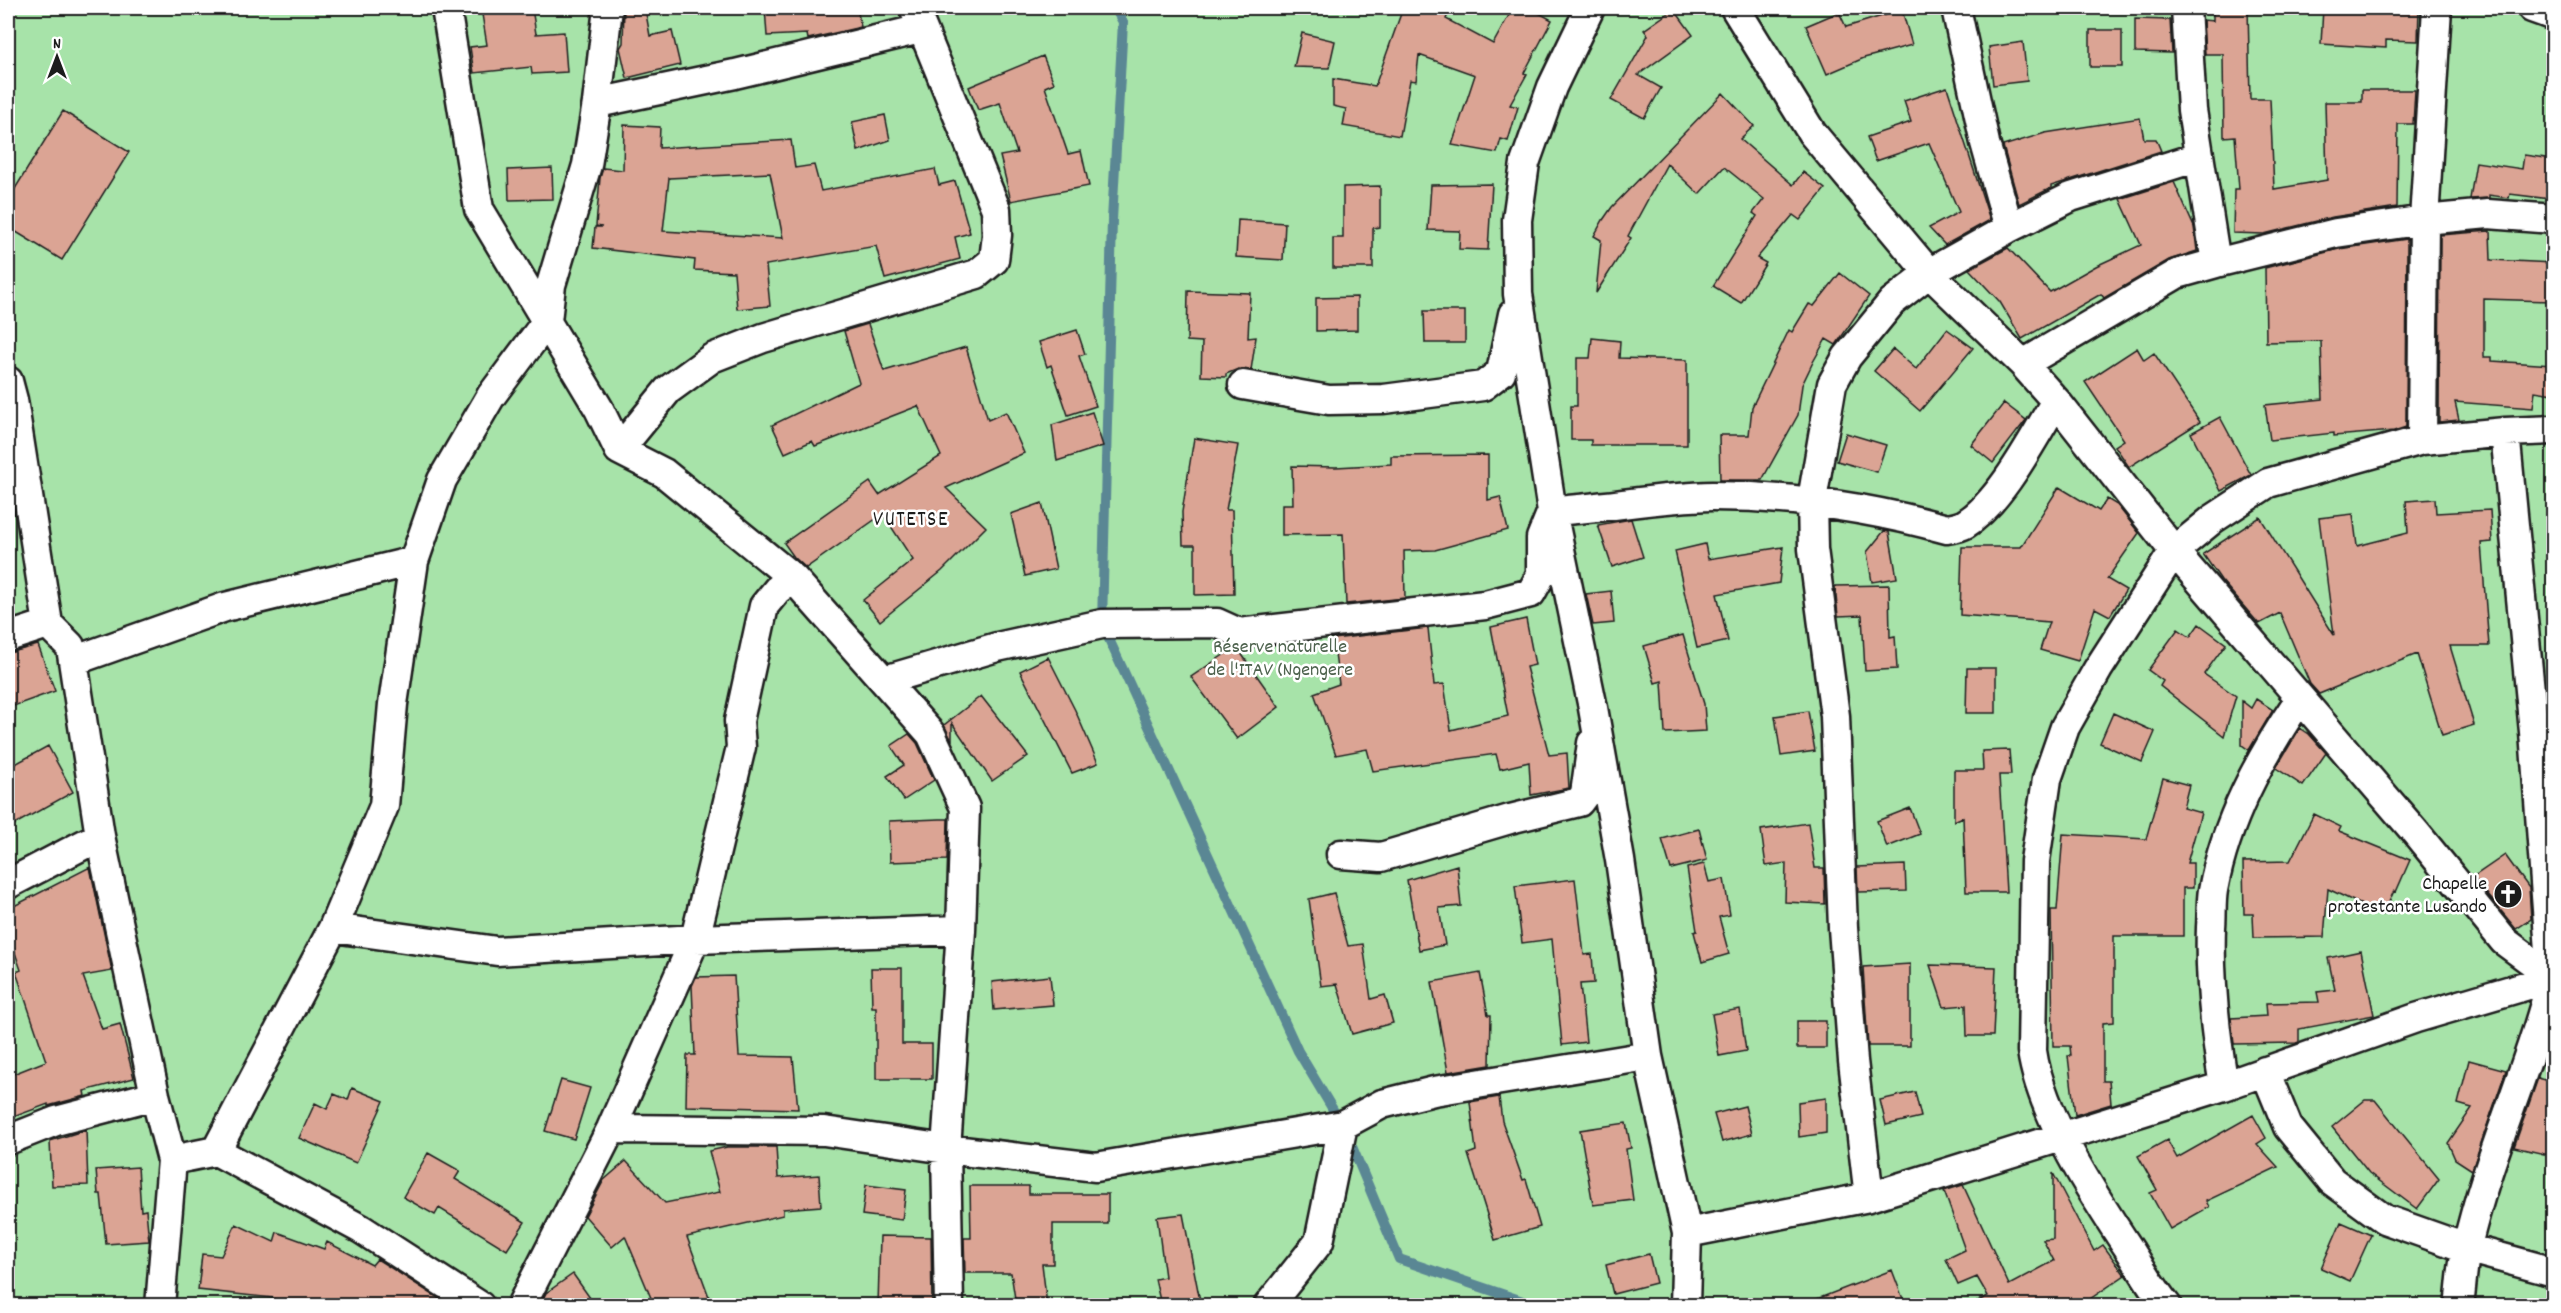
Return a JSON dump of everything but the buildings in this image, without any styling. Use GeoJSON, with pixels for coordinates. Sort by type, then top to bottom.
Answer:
{"type":"FeatureCollection","features":[{"type":"Feature","properties":{"kind":"street"},"geometry":{"type":"LineString","coordinates":[[446,8],[479,209],[547,321],[619,450],[664,473],[793,578],[931,734],[965,808],[961,930],[946,1149],[949,1305]]}},
{"type":"Feature","properties":{"kind":"street"},"geometry":{"type":"LineString","coordinates":[[216,1151],[333,928],[384,806],[393,704],[414,561],[442,480],[491,396],[547,321],[551,285],[586,165],[597,103],[608,8]]}},
{"type":"Feature","properties":{"kind":"street"},"geometry":{"type":"LineString","coordinates":[[1590,8],[1552,87],[1526,163],[1517,220],[1518,294],[1552,511],[1597,728],[1620,860],[1648,1056],[1687,1233],[1685,1305]]}},
{"type":"Feature","properties":{"kind":"street"},"geometry":{"type":"LineString","coordinates":[[1735,8],[1812,133],[1929,273],[2023,364],[2056,401],[2174,551],[2299,700],[2416,833],[2504,941],[2552,978]]}},
{"type":"Feature","properties":{"kind":"street"},"geometry":{"type":"LineString","coordinates":[[1956,8],[1985,142],[2009,228]]}},
{"type":"Feature","properties":{"kind":"street"},"geometry":{"type":"LineString","coordinates":[[2186,8],[2192,110],[2216,263]]}},
{"type":"Feature","properties":{"kind":"street"},"geometry":{"type":"LineString","coordinates":[[2422,440],[2424,220],[2437,8]]}},
{"type":"Feature","properties":{"kind":"street"},"geometry":{"type":"LineString","coordinates":[[597,103],[757,69],[918,18],[996,209],[997,235],[994,260],[977,274],[763,338],[712,358],[668,390],[619,450]]}},
{"type":"Feature","properties":{"kind":"street"},"geometry":{"type":"LineString","coordinates":[[1869,1197],[1853,1061],[1844,939],[1835,716],[1813,549],[1812,500],[1832,384],[1847,357],[1892,302],[1929,273],[2009,228],[2071,197],[2198,157]]}},
{"type":"Feature","properties":{"kind":"street"},"geometry":{"type":"LineString","coordinates":[[2023,364],[2177,274],[2216,263],[2336,233],[2424,220],[2488,214],[2553,219]]}},
{"type":"Feature","properties":{"kind":"street"},"geometry":{"type":"LineString","coordinates":[[1243,385],[1329,399],[1384,399],[1483,386],[1501,372],[1518,294]]}},
{"type":"Feature","properties":{"kind":"street"},"geometry":{"type":"LineString","coordinates":[[9,395],[48,624],[70,646],[100,836],[155,1095],[172,1160],[160,1305]]}},
{"type":"Feature","properties":{"kind":"street"},"geometry":{"type":"LineString","coordinates":[[1552,511],[1712,496],[1812,500],[1947,529],[1963,526],[1982,511],[2015,468],[2056,401]]}},
{"type":"Feature","properties":{"kind":"street"},"geometry":{"type":"LineString","coordinates":[[2167,1305],[2099,1205],[2063,1137],[2035,1074],[2032,1051],[2035,861],[2047,779],[2065,727],[2098,669],[2174,551],[2213,519],[2268,483],[2422,440],[2553,430]]}},
{"type":"Feature","properties":{"kind":"street"},"geometry":{"type":"LineString","coordinates":[[2459,1305],[2466,1248],[2543,1013],[2552,978],[2534,732],[2505,432]]}},
{"type":"Feature","properties":{"kind":"street"},"geometry":{"type":"LineString","coordinates":[[885,680],[997,647],[1102,624],[1217,623],[1239,633],[1485,605],[1531,593],[1541,575],[1541,538],[1552,511]]}},
{"type":"Feature","properties":{"kind":"street"},"geometry":{"type":"LineString","coordinates":[[73,661],[225,607],[414,561]]}},
{"type":"Feature","properties":{"kind":"street"},"geometry":{"type":"LineString","coordinates":[[521,1305],[611,1129],[695,939],[741,747],[740,721],[764,606],[777,590],[793,578]]}},
{"type":"Feature","properties":{"kind":"street"},"geometry":{"type":"LineString","coordinates":[[8,637],[48,624]]}},
{"type":"Feature","properties":{"kind":"street"},"geometry":{"type":"LineString","coordinates":[[2224,1086],[2213,1020],[2210,977],[2213,892],[2223,849],[2242,798],[2272,740],[2299,700]]}},
{"type":"Feature","properties":{"kind":"street"},"geometry":{"type":"LineString","coordinates":[[1341,854],[1381,857],[1510,819],[1579,802],[1585,794],[1589,751],[1597,728]]}},
{"type":"Feature","properties":{"kind":"street"},"geometry":{"type":"LineString","coordinates":[[8,884],[100,836]]}},
{"type":"Feature","properties":{"kind":"street"},"geometry":{"type":"LineString","coordinates":[[333,928],[497,951],[695,939],[961,930]]}},
{"type":"Feature","properties":{"kind":"street"},"geometry":{"type":"LineString","coordinates":[[1687,1233],[1869,1197],[2224,1086],[2416,1018],[2552,978]]}},
{"type":"Feature","properties":{"kind":"street"},"geometry":{"type":"LineString","coordinates":[[611,1129],[824,1131],[946,1149],[1096,1167],[1343,1125],[1382,1104],[1434,1091],[1648,1056]]}},
{"type":"Feature","properties":{"kind":"street"},"geometry":{"type":"LineString","coordinates":[[2265,1071],[2288,1127],[2332,1181],[2384,1219],[2466,1248],[2553,1272]]}},
{"type":"Feature","properties":{"kind":"street"},"geometry":{"type":"LineString","coordinates":[[8,1140],[57,1121],[155,1095]]}},
{"type":"Feature","properties":{"kind":"street"},"geometry":{"type":"LineString","coordinates":[[1268,1305],[1319,1242],[1343,1125]]}},
{"type":"Feature","properties":{"kind":"street"},"geometry":{"type":"LineString","coordinates":[[172,1160],[216,1151],[361,1229],[480,1305]]}},
{"type":"Feature","properties":{"kind":"green space","name":"Réserve naturelle de l'ITAV (Ngengere"},"geometry":{"type":"Polygon","coordinates":[[[8,8],[2553,8],[2553,1305],[8,1305],[8,8]]]}},
{"type":"Feature","properties":{"kind":"waterway"},"geometry":{"type":"LineString","coordinates":[[1115,8],[1123,22],[1112,220],[1102,624],[1298,1051],[1341,1123]]}},
{"type":"Feature","properties":{"kind":"waterway"},"geometry":{"type":"LineString","coordinates":[[1348,1137],[1399,1259],[1537,1306]]}},
{"type":"Feature","properties":{"kind":"place","name":"Chapelle protestante Lusando"},"geometry":{"type":"Point","coordinates":[2508,894]}},
{"type":"Feature","properties":{"kind":"district","name":"VUTETSE"},"geometry":{"type":"Point","coordinates":[911,518]}}]}
